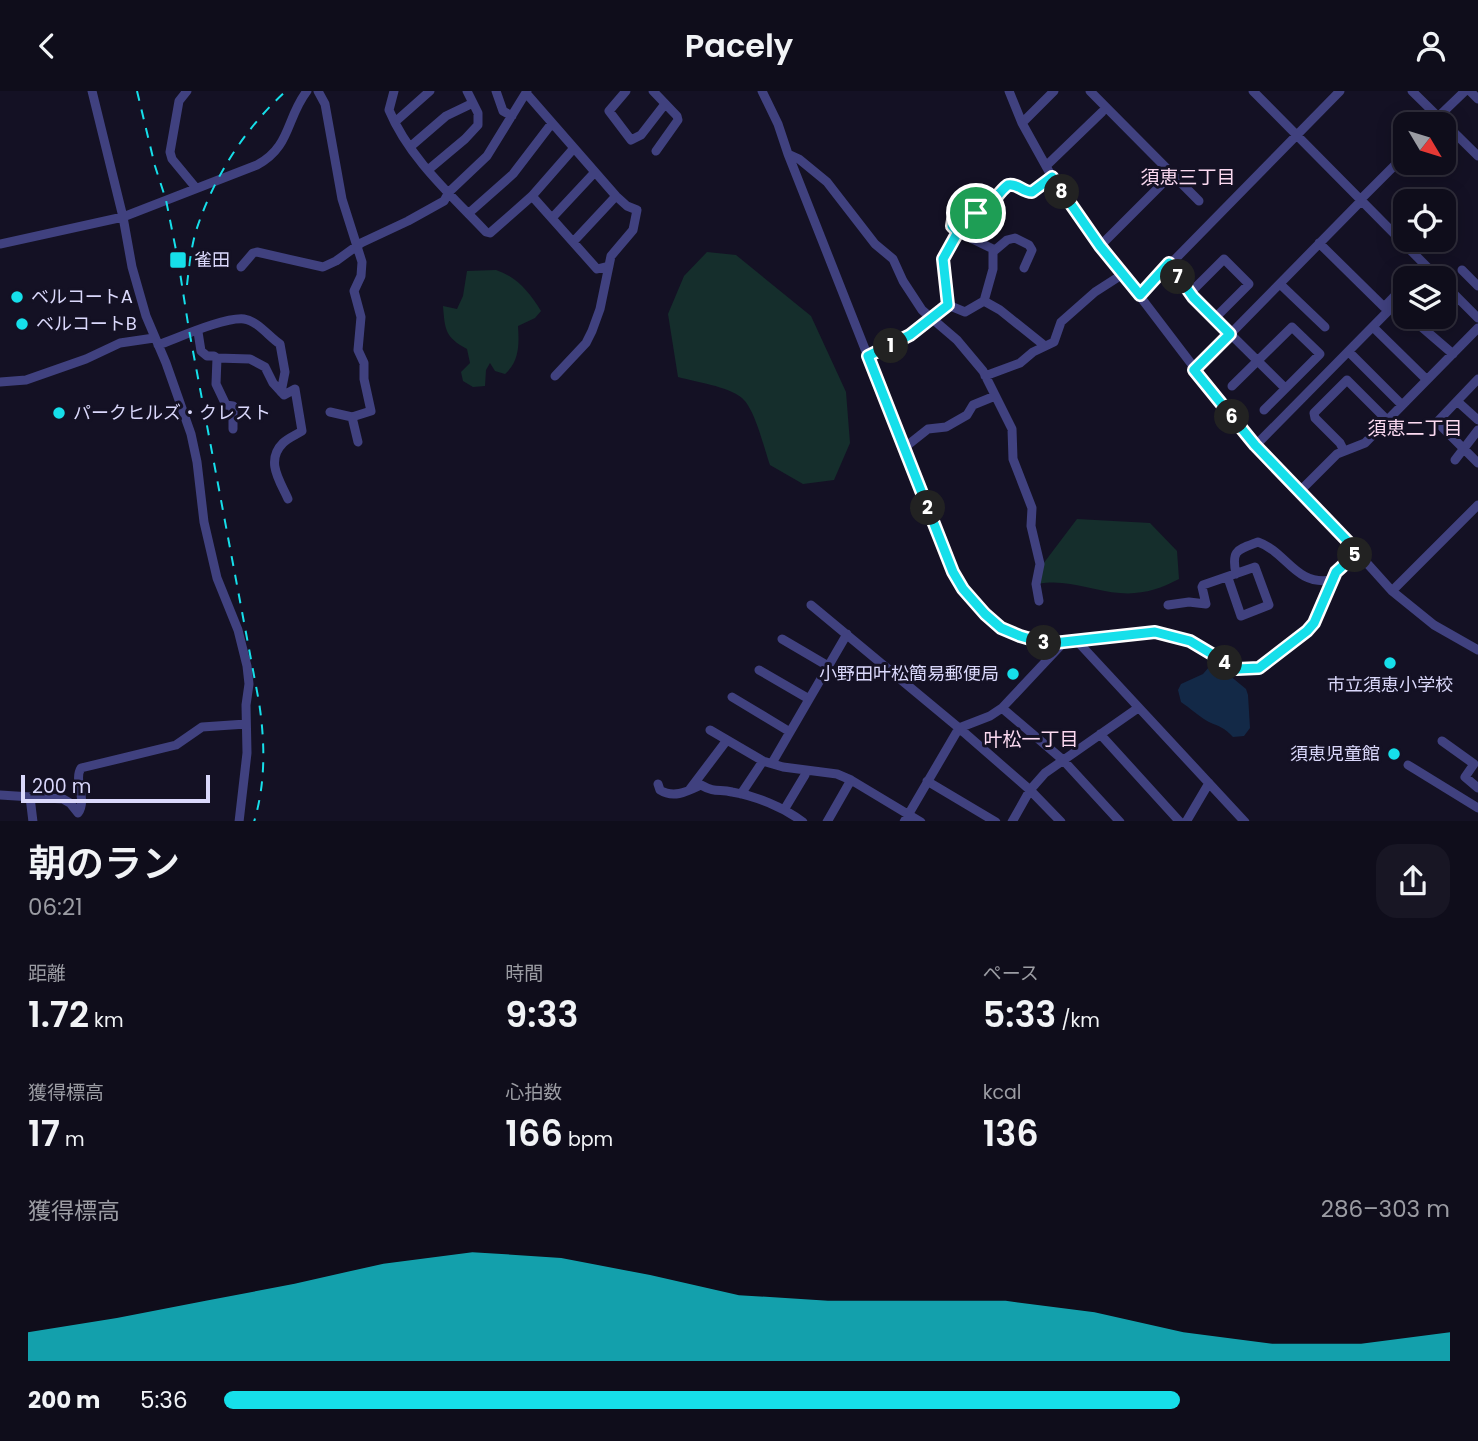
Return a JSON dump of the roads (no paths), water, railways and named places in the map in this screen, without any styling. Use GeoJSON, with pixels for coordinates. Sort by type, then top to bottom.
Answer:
{"type":"FeatureCollection","features":[{"type":"Feature","properties":{"kind":"street"},"geometry":{"type":"LineString","coordinates":[[92,91],[123,217],[132,267],[191,434],[204,522],[217,578],[238,630],[247,666],[247,753],[239,821]]}},
{"type":"Feature","properties":{"kind":"street"},"geometry":{"type":"LineString","coordinates":[[187,91],[179,101],[170,152],[172,159],[195,188]]}},
{"type":"Feature","properties":{"kind":"street"},"geometry":{"type":"LineString","coordinates":[[0,244],[123,217],[247,170],[273,156],[282,145],[296,107],[307,91]]}},
{"type":"Feature","properties":{"kind":"street"},"geometry":{"type":"LineString","coordinates":[[318,91],[325,104],[342,199],[362,267],[354,291],[361,317],[358,350],[364,363],[370,411],[352,417],[330,412]]}},
{"type":"Feature","properties":{"kind":"street"},"geometry":{"type":"LineString","coordinates":[[394,91],[390,110],[410,147],[486,232],[490,233],[532,196],[574,148]]}},
{"type":"Feature","properties":{"kind":"street"},"geometry":{"type":"LineString","coordinates":[[395,122],[430,91]]}},
{"type":"Feature","properties":{"kind":"street"},"geometry":{"type":"LineString","coordinates":[[428,170],[478,125],[478,113],[467,91]]}},
{"type":"Feature","properties":{"kind":"street"},"geometry":{"type":"LineString","coordinates":[[496,91],[503,111],[512,116]]}},
{"type":"Feature","properties":{"kind":"street"},"geometry":{"type":"LineString","coordinates":[[626,91],[609,111],[631,140],[641,135],[665,104]]}},
{"type":"Feature","properties":{"kind":"street"},"geometry":{"type":"LineString","coordinates":[[653,91],[678,120],[656,151]]}},
{"type":"Feature","properties":{"kind":"street"},"geometry":{"type":"LineString","coordinates":[[762,91],[778,124],[953,572],[976,605],[993,621],[1010,633],[1044,643],[1155,632],[1190,641],[1237,669],[1259,668],[1300,638],[1314,623],[1331,580],[1342,565],[1358,552]]}},
{"type":"Feature","properties":{"kind":"street"},"geometry":{"type":"LineString","coordinates":[[1009,91],[1022,123],[1052,177],[1100,246],[1255,445],[1392,591],[1419,614],[1474,647],[1478,636]]}},
{"type":"Feature","properties":{"kind":"street"},"geometry":{"type":"LineString","coordinates":[[1022,123],[1054,91]]}},
{"type":"Feature","properties":{"kind":"street"},"geometry":{"type":"LineString","coordinates":[[1090,91],[1199,201]]}},
{"type":"Feature","properties":{"kind":"street"},"geometry":{"type":"LineString","coordinates":[[1253,91],[1425,265]]}},
{"type":"Feature","properties":{"kind":"street"},"geometry":{"type":"LineString","coordinates":[[1140,295],[1340,91]]}},
{"type":"Feature","properties":{"kind":"street"},"geometry":{"type":"LineString","coordinates":[[1412,91],[1431,112]]}},
{"type":"Feature","properties":{"kind":"street"},"geometry":{"type":"LineString","coordinates":[[1445,112],[1465,91]]}},
{"type":"Feature","properties":{"kind":"street"},"geometry":{"type":"LineString","coordinates":[[1470,91],[1478,99]]}},
{"type":"Feature","properties":{"kind":"street"},"geometry":{"type":"LineString","coordinates":[[241,267],[257,252],[323,267],[356,246],[408,222],[444,201],[449,192],[487,156],[526,92],[617,196],[627,206],[637,210],[636,222],[630,235],[615,250],[609,266],[600,309],[592,331],[586,343],[555,376]]}},
{"type":"Feature","properties":{"kind":"street"},"geometry":{"type":"LineString","coordinates":[[410,147],[446,116],[473,103]]}},
{"type":"Feature","properties":{"kind":"street"},"geometry":{"type":"LineString","coordinates":[[1046,166],[1102,113]]}},
{"type":"Feature","properties":{"kind":"street"},"geometry":{"type":"LineString","coordinates":[[468,213],[513,174],[552,123]]}},
{"type":"Feature","properties":{"kind":"street"},"geometry":{"type":"LineString","coordinates":[[1456,136],[1478,156]]}},
{"type":"Feature","properties":{"kind":"street"},"geometry":{"type":"LineString","coordinates":[[788,154],[799,159],[827,182],[875,244],[893,259],[915,300],[930,318],[957,340],[976,361],[985,376],[1012,429],[1012,456],[1032,508],[1031,527],[1040,564],[1036,585],[1039,601]]}},
{"type":"Feature","properties":{"kind":"street"},"geometry":{"type":"LineString","coordinates":[[1194,370],[1393,167]]}},
{"type":"Feature","properties":{"kind":"street"},"geometry":{"type":"LineString","coordinates":[[552,218],[595,172]]}},
{"type":"Feature","properties":{"kind":"street"},"geometry":{"type":"LineString","coordinates":[[1100,246],[1172,174]]}},
{"type":"Feature","properties":{"kind":"street"},"geometry":{"type":"LineString","coordinates":[[984,301],[993,269],[994,251],[992,247],[958,232],[952,226],[953,220],[957,216],[984,209],[1008,185],[1018,185],[1032,192],[1052,177]]}},
{"type":"Feature","properties":{"kind":"street"},"geometry":{"type":"LineString","coordinates":[[532,196],[597,269],[609,266]]}},
{"type":"Feature","properties":{"kind":"street"},"geometry":{"type":"LineString","coordinates":[[574,241],[617,196]]}},
{"type":"Feature","properties":{"kind":"street"},"geometry":{"type":"LineString","coordinates":[[948,305],[943,259],[958,232]]}},
{"type":"Feature","properties":{"kind":"street"},"geometry":{"type":"LineString","coordinates":[[994,251],[1007,240],[1015,238],[1029,245],[1032,250],[1024,268]]}},
{"type":"Feature","properties":{"kind":"street"},"geometry":{"type":"LineString","coordinates":[[1320,243],[1384,307],[1393,298]]}},
{"type":"Feature","properties":{"kind":"street"},"geometry":{"type":"LineString","coordinates":[[1190,293],[1224,259],[1241,276],[1249,284],[1215,318]]}},
{"type":"Feature","properties":{"kind":"street"},"geometry":{"type":"LineString","coordinates":[[1169,263],[1190,293],[1285,388]]}},
{"type":"Feature","properties":{"kind":"street"},"geometry":{"type":"LineString","coordinates":[[939,269],[942,287],[945,288]]}},
{"type":"Feature","properties":{"kind":"street"},"geometry":{"type":"LineString","coordinates":[[1462,270],[1478,286]]}},
{"type":"Feature","properties":{"kind":"street"},"geometry":{"type":"LineString","coordinates":[[985,376],[1020,363],[1054,342],[1059,326],[1066,318],[1095,292],[1123,274]]}},
{"type":"Feature","properties":{"kind":"street"},"geometry":{"type":"LineString","coordinates":[[1280,284],[1325,327]]}},
{"type":"Feature","properties":{"kind":"street"},"geometry":{"type":"LineString","coordinates":[[1458,298],[1478,318]]}},
{"type":"Feature","properties":{"kind":"street"},"geometry":{"type":"LineString","coordinates":[[948,305],[965,312],[978,302],[984,301],[1000,310],[1045,346]]}},
{"type":"Feature","properties":{"kind":"street"},"geometry":{"type":"LineString","coordinates":[[868,356],[910,335],[948,305]]}},
{"type":"Feature","properties":{"kind":"street"},"geometry":{"type":"LineString","coordinates":[[1255,445],[1393,306]]}},
{"type":"Feature","properties":{"kind":"street"},"geometry":{"type":"LineString","coordinates":[[0,382],[26,380],[86,359],[120,343],[156,341],[243,319],[255,324],[280,344],[285,372],[281,392]]}},
{"type":"Feature","properties":{"kind":"street"},"geometry":{"type":"LineString","coordinates":[[1232,386],[1292,327],[1321,354],[1264,409]]}},
{"type":"Feature","properties":{"kind":"street"},"geometry":{"type":"LineString","coordinates":[[1373,327],[1427,380]]}},
{"type":"Feature","properties":{"kind":"street"},"geometry":{"type":"LineString","coordinates":[[1300,492],[1337,454],[1365,443],[1478,328]]}},
{"type":"Feature","properties":{"kind":"street"},"geometry":{"type":"LineString","coordinates":[[1427,330],[1453,353]]}},
{"type":"Feature","properties":{"kind":"street"},"geometry":{"type":"LineString","coordinates":[[198,332],[201,351],[207,356],[250,359],[265,367],[272,383],[284,395],[295,389],[302,431],[284,442],[274,459],[274,469],[288,499]]}},
{"type":"Feature","properties":{"kind":"street"},"geometry":{"type":"LineString","coordinates":[[1349,352],[1402,405]]}},
{"type":"Feature","properties":{"kind":"street"},"geometry":{"type":"LineString","coordinates":[[217,358],[216,384],[224,403],[233,406],[233,429]]}},
{"type":"Feature","properties":{"kind":"street"},"geometry":{"type":"LineString","coordinates":[[1344,451],[1340,443],[1315,418],[1314,413],[1347,380],[1388,421]]}},
{"type":"Feature","properties":{"kind":"street"},"geometry":{"type":"LineString","coordinates":[[1477,380],[1437,422],[1478,463]]}},
{"type":"Feature","properties":{"kind":"street"},"geometry":{"type":"LineString","coordinates":[[904,448],[928,429],[946,427],[967,415],[972,405],[995,396]]}},
{"type":"Feature","properties":{"kind":"street"},"geometry":{"type":"LineString","coordinates":[[1457,401],[1478,420]]}},
{"type":"Feature","properties":{"kind":"street"},"geometry":{"type":"LineString","coordinates":[[352,417],[358,442]]}},
{"type":"Feature","properties":{"kind":"street"},"geometry":{"type":"LineString","coordinates":[[1455,460],[1478,430]]}},
{"type":"Feature","properties":{"kind":"street"},"geometry":{"type":"LineString","coordinates":[[1392,591],[1478,505]]}},
{"type":"Feature","properties":{"kind":"street"},"geometry":{"type":"LineString","coordinates":[[1168,605],[1189,602],[1206,604],[1203,585],[1232,576],[1255,567],[1269,605],[1241,616],[1232,576],[1235,554],[1258,542],[1304,577],[1318,582],[1331,580]]}},
{"type":"Feature","properties":{"kind":"street"},"geometry":{"type":"LineString","coordinates":[[811,605],[959,728],[1061,821]]}},
{"type":"Feature","properties":{"kind":"street"},"geometry":{"type":"LineString","coordinates":[[741,794],[790,732],[847,634]]}},
{"type":"Feature","properties":{"kind":"street"},"geometry":{"type":"LineString","coordinates":[[782,639],[828,666]]}},
{"type":"Feature","properties":{"kind":"street"},"geometry":{"type":"LineString","coordinates":[[906,818],[959,728],[990,716],[1002,708],[1065,641]]}},
{"type":"Feature","properties":{"kind":"street"},"geometry":{"type":"LineString","coordinates":[[1077,641],[1245,821]]}},
{"type":"Feature","properties":{"kind":"street"},"geometry":{"type":"LineString","coordinates":[[759,670],[809,699]]}},
{"type":"Feature","properties":{"kind":"street"},"geometry":{"type":"LineString","coordinates":[[732,697],[790,732]]}},
{"type":"Feature","properties":{"kind":"street"},"geometry":{"type":"LineString","coordinates":[[1002,708],[1063,760],[1120,821]]}},
{"type":"Feature","properties":{"kind":"street"},"geometry":{"type":"LineString","coordinates":[[1012,821],[1030,790],[1045,772],[1138,708]]}},
{"type":"Feature","properties":{"kind":"street"},"geometry":{"type":"LineString","coordinates":[[0,795],[66,800],[78,813],[82,800],[78,773],[80,768],[176,744],[202,727],[246,723]]}},
{"type":"Feature","properties":{"kind":"street"},"geometry":{"type":"LineString","coordinates":[[710,730],[767,762],[783,767],[837,774],[851,780],[906,818],[921,821]]}},
{"type":"Feature","properties":{"kind":"street"},"geometry":{"type":"LineString","coordinates":[[1100,734],[1180,821]]}},
{"type":"Feature","properties":{"kind":"street"},"geometry":{"type":"LineString","coordinates":[[688,790],[727,740]]}},
{"type":"Feature","properties":{"kind":"street"},"geometry":{"type":"LineString","coordinates":[[1442,741],[1474,764],[1465,777],[1478,787]]}},
{"type":"Feature","properties":{"kind":"street"},"geometry":{"type":"LineString","coordinates":[[1408,765],[1478,808]]}},
{"type":"Feature","properties":{"kind":"street"},"geometry":{"type":"LineString","coordinates":[[784,810],[805,770]]}},
{"type":"Feature","properties":{"kind":"street"},"geometry":{"type":"LineString","coordinates":[[827,821],[851,780]]}},
{"type":"Feature","properties":{"kind":"street"},"geometry":{"type":"LineString","coordinates":[[927,781],[996,821]]}},
{"type":"Feature","properties":{"kind":"street"},"geometry":{"type":"LineString","coordinates":[[1186,821],[1209,783]]}},
{"type":"Feature","properties":{"kind":"street"},"geometry":{"type":"LineString","coordinates":[[658,784],[660,790],[670,795],[701,785],[714,792],[741,794],[784,810],[803,821]]}},
{"type":"Feature","properties":{"kind":"street"},"geometry":{"type":"LineString","coordinates":[[30,797],[33,821]]}},
{"type":"Feature","properties":{"kind":"water"},"geometry":{"type":"Polygon","coordinates":[[[1210,666],[1229,675],[1246,689],[1250,728],[1244,736],[1233,737],[1181,702],[1178,690],[1181,684],[1203,674],[1210,666]]]}},
{"type":"Feature","properties":{"kind":"railway"},"geometry":{"type":"LineString","coordinates":[[137,91],[166,200],[178,260],[259,702],[263,762],[261,792],[254,821]]}},
{"type":"Feature","properties":{"kind":"railway"},"geometry":{"type":"LineString","coordinates":[[187,285],[194,237],[211,192],[244,138],[286,91]]}},
{"type":"Feature","properties":{"kind":"place","name":"雀田"},"geometry":{"type":"Point","coordinates":[178,260]}},
{"type":"Feature","properties":{"kind":"place","name":"ベルコートA"},"geometry":{"type":"Point","coordinates":[17,297]}},
{"type":"Feature","properties":{"kind":"place","name":"ベルコートB"},"geometry":{"type":"Point","coordinates":[22,324]}},
{"type":"Feature","properties":{"kind":"place","name":"パークヒルズ・クレスト"},"geometry":{"type":"Point","coordinates":[59,413]}},
{"type":"Feature","properties":{"kind":"place","name":"市立須恵小学校"},"geometry":{"type":"Point","coordinates":[1390,663]}},
{"type":"Feature","properties":{"kind":"place","name":"小野田叶松簡易郵便局"},"geometry":{"type":"Point","coordinates":[1013,674]}},
{"type":"Feature","properties":{"kind":"place","name":"須恵児童館"},"geometry":{"type":"Point","coordinates":[1394,754]}},
{"type":"Feature","properties":{"kind":"district","name":"須恵三丁目"},"geometry":{"type":"Point","coordinates":[1188,177]}},
{"type":"Feature","properties":{"kind":"district","name":"須恵二丁目"},"geometry":{"type":"Point","coordinates":[1415,428]}},
{"type":"Feature","properties":{"kind":"district","name":"叶松一丁目"},"geometry":{"type":"Point","coordinates":[1031,739]}}]}
